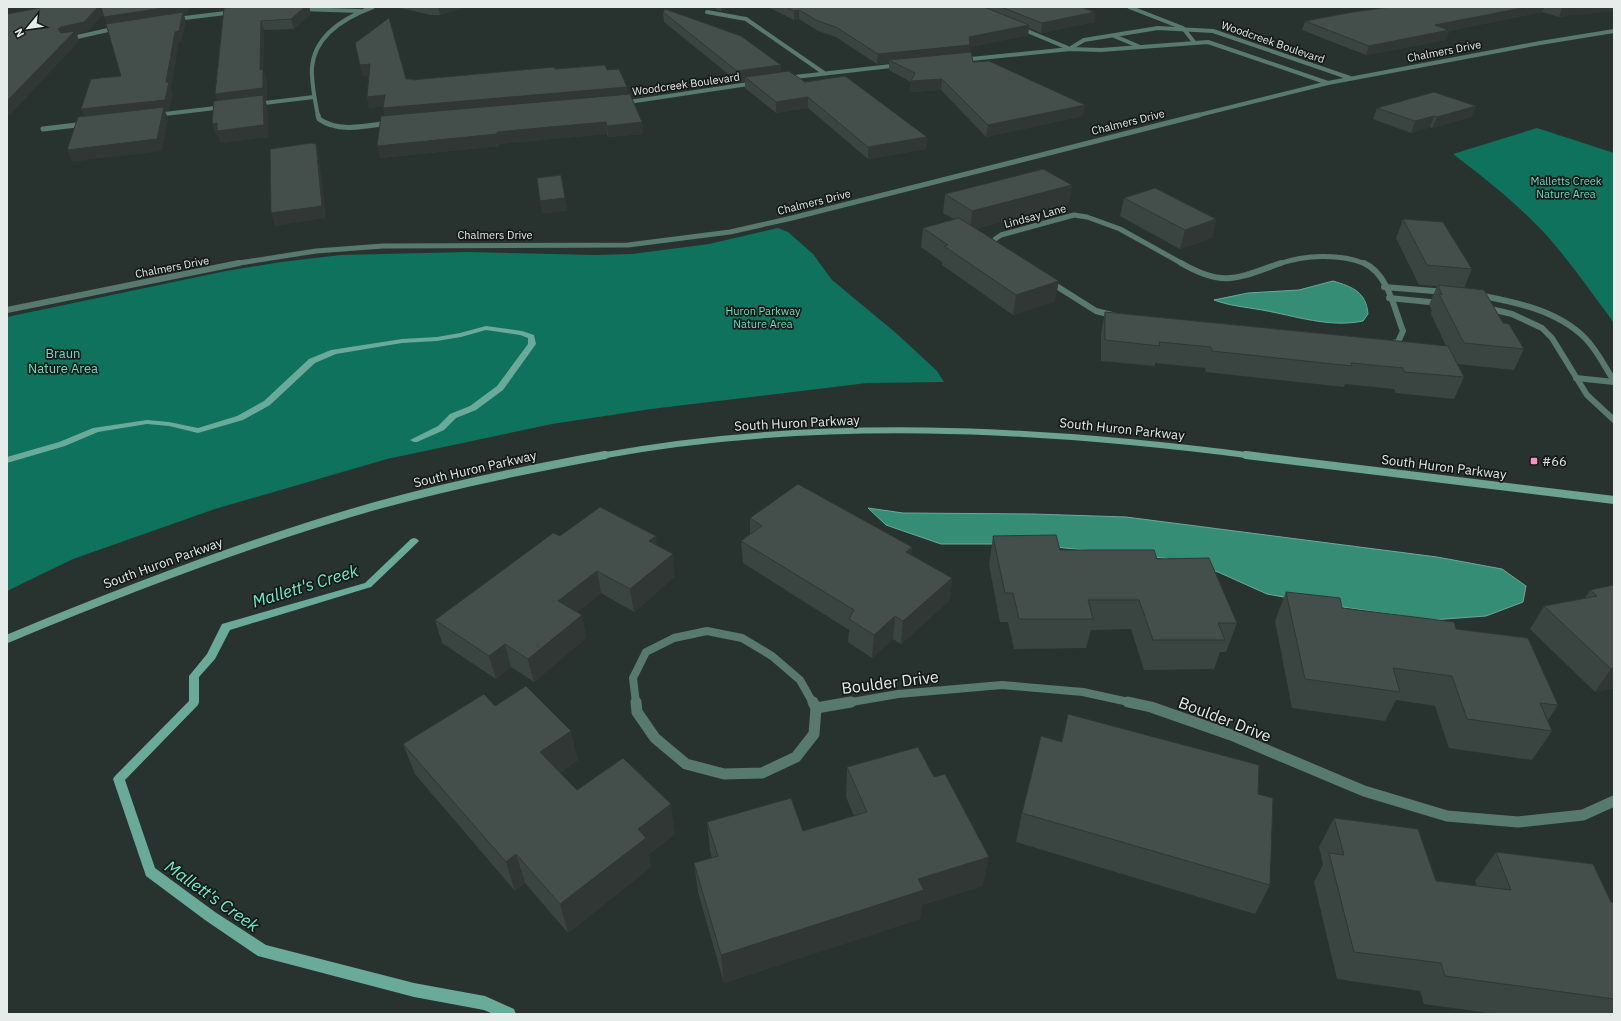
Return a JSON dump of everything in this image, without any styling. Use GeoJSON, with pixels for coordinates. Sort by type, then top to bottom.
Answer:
{"type":"FeatureCollection","features":[{"type":"Feature","properties":{"kind":"main road","name":"South Huron Parkway"},"geometry":{"type":"LineString","coordinates":[[7,639],[88,604],[177,570],[274,536],[364,509],[480,479],[607,454],[733,438],[897,430],[979,431],[1065,435],[1239,454],[1614,500]]}},
{"type":"Feature","properties":{"kind":"street"},"geometry":{"type":"LineString","coordinates":[[373,7],[360,11],[333,30],[318,46],[313,62],[314,97],[318,106],[319,119],[329,125],[350,126],[397,122]]}},
{"type":"Feature","properties":{"kind":"street"},"geometry":{"type":"LineString","coordinates":[[1129,7],[1184,28],[1194,42]]}},
{"type":"Feature","properties":{"kind":"street"},"geometry":{"type":"LineString","coordinates":[[293,9],[360,11]]}},
{"type":"Feature","properties":{"kind":"street"},"geometry":{"type":"LineString","coordinates":[[170,20],[236,12]]}},
{"type":"Feature","properties":{"kind":"street"},"geometry":{"type":"LineString","coordinates":[[707,12],[746,19],[824,72]]}},
{"type":"Feature","properties":{"kind":"street"},"geometry":{"type":"LineString","coordinates":[[1013,25],[1070,49]]}},
{"type":"Feature","properties":{"kind":"street"},"geometry":{"type":"LineString","coordinates":[[66,40],[120,27]]}},
{"type":"Feature","properties":{"kind":"street","name":"Woodcreek Boulevard"},"geometry":{"type":"LineString","coordinates":[[1070,49],[1084,40],[1158,28],[1184,28],[1213,31],[1235,37],[1352,79]]}},
{"type":"Feature","properties":{"kind":"street","name":"Chalmers Drive"},"geometry":{"type":"LineString","coordinates":[[7,310],[235,264],[316,251],[384,246],[628,245],[730,232],[792,218],[1328,83],[1540,43],[1614,31]]}},
{"type":"Feature","properties":{"kind":"street"},"geometry":{"type":"LineString","coordinates":[[1114,36],[1139,46]]}},
{"type":"Feature","properties":{"kind":"street","name":"Woodcreek Boulevard"},"geometry":{"type":"LineString","coordinates":[[957,60],[1070,49],[1101,50],[1208,42],[1328,83]]}},
{"type":"Feature","properties":{"kind":"street"},"geometry":{"type":"LineString","coordinates":[[780,80],[824,72],[910,64]]}},
{"type":"Feature","properties":{"kind":"street","name":"Woodcreek Boulevard"},"geometry":{"type":"LineString","coordinates":[[615,104],[757,83]]}},
{"type":"Feature","properties":{"kind":"street"},"geometry":{"type":"LineString","coordinates":[[252,104],[314,97]]}},
{"type":"Feature","properties":{"kind":"street"},"geometry":{"type":"LineString","coordinates":[[152,116],[229,107]]}},
{"type":"Feature","properties":{"kind":"street"},"geometry":{"type":"LineString","coordinates":[[43,129],[90,123]]}},
{"type":"Feature","properties":{"kind":"street","name":"Lindsay Lane"},"geometry":{"type":"LineString","coordinates":[[1084,215],[1106,222],[1202,275],[1214,279],[1226,280],[1237,278],[1291,260],[1323,257],[1348,259],[1370,267],[1378,273],[1384,287],[1403,331],[1398,342],[1382,345],[1120,317],[1096,311],[1084,305],[1000,250],[994,244],[995,239],[1001,235],[1063,218],[1084,215]]}},
{"type":"Feature","properties":{"kind":"street"},"geometry":{"type":"LineString","coordinates":[[1384,287],[1453,292]]}},
{"type":"Feature","properties":{"kind":"street"},"geometry":{"type":"LineString","coordinates":[[1468,294],[1501,299],[1524,305],[1568,324],[1585,338],[1614,382]]}},
{"type":"Feature","properties":{"kind":"street"},"geometry":{"type":"LineString","coordinates":[[1389,298],[1449,303]]}},
{"type":"Feature","properties":{"kind":"street"},"geometry":{"type":"LineString","coordinates":[[1479,306],[1512,314],[1542,328],[1552,338],[1587,395],[1614,420]]}},
{"type":"Feature","properties":{"kind":"street"},"geometry":{"type":"LineString","coordinates":[[1576,378],[1614,382]]}},
{"type":"Feature","properties":{"kind":"street"},"geometry":{"type":"LineString","coordinates":[[707,631],[742,638],[772,656],[800,680],[816,708],[814,734],[796,757],[762,773],[724,774],[686,764],[655,738],[637,712],[633,678],[646,652],[674,638],[707,631]]}},
{"type":"Feature","properties":{"kind":"street","name":"Boulder Drive"},"geometry":{"type":"LineString","coordinates":[[816,708],[898,694],[1002,685],[1083,692],[1151,707],[1231,736],[1364,791],[1447,816],[1518,822],[1583,815],[1614,801]]}},
{"type":"Feature","properties":{"kind":"green space","name":"Malletts Creek Nature Area"},"geometry":{"type":"Polygon","coordinates":[[[1537,128],[1614,153],[1614,323],[1566,259],[1535,223],[1495,187],[1453,154],[1537,128]]]}},
{"type":"Feature","properties":{"kind":"green space","name":"Huron Parkway Nature Area"},"geometry":{"type":"Polygon","coordinates":[[[778,228],[788,232],[813,254],[832,280],[896,333],[937,371],[944,382],[867,383],[651,409],[552,424],[387,459],[215,509],[73,559],[7,591],[7,317],[226,271],[281,262],[341,255],[467,252],[595,255],[632,254],[709,244],[778,228]]]}},
{"type":"Feature","properties":{"kind":"shaded area"},"geometry":{"type":"Polygon","coordinates":[[[1333,281],[1352,288],[1361,295],[1367,307],[1368,314],[1363,321],[1350,323],[1325,322],[1232,305],[1214,300],[1248,293],[1299,290],[1333,281]]]}},
{"type":"Feature","properties":{"kind":"shaded area"},"geometry":{"type":"Polygon","coordinates":[[[868,508],[903,513],[1033,514],[1126,517],[1437,557],[1502,569],[1526,586],[1523,602],[1486,616],[1431,620],[1322,604],[1267,594],[1218,572],[1163,558],[1026,544],[941,544],[886,525],[868,508]]]}},
{"type":"Feature","properties":{"kind":"building"},"geometry":{"type":"Polygon","coordinates":[[[45,7],[98,7],[84,22],[58,29],[61,33],[75,31],[7,101],[7,14],[45,7]]]}},
{"type":"Feature","properties":{"kind":"building"},"geometry":{"type":"Polygon","coordinates":[[[101,7],[170,7],[104,17],[101,7]]]}},
{"type":"Feature","properties":{"kind":"building"},"geometry":{"type":"Polygon","coordinates":[[[305,7],[291,19],[261,21],[260,70],[263,69],[263,88],[215,94],[224,8],[305,7]]]}},
{"type":"Feature","properties":{"kind":"building"},"geometry":{"type":"Polygon","coordinates":[[[786,7],[984,7],[1029,25],[969,37],[970,45],[878,54],[836,27],[818,21],[799,10],[794,11],[786,7]]]}},
{"type":"Feature","properties":{"kind":"building"},"geometry":{"type":"Polygon","coordinates":[[[1001,7],[1081,7],[1095,12],[1042,23],[1001,7]]]}},
{"type":"Feature","properties":{"kind":"building"},"geometry":{"type":"Polygon","coordinates":[[[1391,7],[1527,7],[1435,25],[1449,30],[1369,46],[1305,21],[1391,7]]]}},
{"type":"Feature","properties":{"kind":"building"},"geometry":{"type":"Polygon","coordinates":[[[665,9],[741,36],[781,65],[737,71],[663,12],[665,9]]]}},
{"type":"Feature","properties":{"kind":"building"},"geometry":{"type":"Polygon","coordinates":[[[183,12],[179,31],[175,32],[166,82],[169,82],[165,100],[81,109],[91,79],[121,76],[106,24],[183,12]]]}},
{"type":"Feature","properties":{"kind":"building"},"geometry":{"type":"Polygon","coordinates":[[[389,18],[406,79],[412,80],[554,67],[555,69],[605,65],[607,70],[619,69],[627,87],[383,108],[385,95],[367,97],[370,64],[360,65],[355,43],[389,18]]]}},
{"type":"Feature","properties":{"kind":"building"},"geometry":{"type":"Polygon","coordinates":[[[971,52],[973,62],[989,61],[1085,105],[988,125],[942,79],[911,81],[915,73],[889,60],[971,52]]]}},
{"type":"Feature","properties":{"kind":"building"},"geometry":{"type":"Polygon","coordinates":[[[789,71],[805,82],[845,76],[927,137],[868,147],[808,97],[776,102],[745,77],[789,71]]]}},
{"type":"Feature","properties":{"kind":"building"},"geometry":{"type":"Polygon","coordinates":[[[1434,92],[1476,106],[1437,117],[1434,116],[1415,121],[1377,108],[1434,92]]]}},
{"type":"Feature","properties":{"kind":"building"},"geometry":{"type":"Polygon","coordinates":[[[630,94],[642,122],[607,126],[606,122],[550,127],[377,146],[381,116],[630,94]]]}},
{"type":"Feature","properties":{"kind":"building"},"geometry":{"type":"Polygon","coordinates":[[[263,95],[264,125],[217,131],[217,123],[212,124],[214,101],[263,95]]]}},
{"type":"Feature","properties":{"kind":"building"},"geometry":{"type":"Polygon","coordinates":[[[164,107],[157,139],[67,150],[78,117],[164,107]]]}},
{"type":"Feature","properties":{"kind":"building"},"geometry":{"type":"Polygon","coordinates":[[[311,143],[316,144],[322,206],[271,213],[270,149],[311,143]]]}},
{"type":"Feature","properties":{"kind":"building"},"geometry":{"type":"Polygon","coordinates":[[[1043,169],[1072,185],[972,211],[945,194],[1043,169]]]}},
{"type":"Feature","properties":{"kind":"building"},"geometry":{"type":"Polygon","coordinates":[[[561,175],[565,198],[540,201],[537,178],[561,175]]]}},
{"type":"Feature","properties":{"kind":"building"},"geometry":{"type":"Polygon","coordinates":[[[1155,188],[1216,219],[1185,230],[1124,198],[1155,188]]]}},
{"type":"Feature","properties":{"kind":"building"},"geometry":{"type":"Polygon","coordinates":[[[959,218],[1059,281],[1016,295],[944,246],[948,245],[923,228],[959,218]]]}},
{"type":"Feature","properties":{"kind":"building"},"geometry":{"type":"Polygon","coordinates":[[[1403,219],[1443,222],[1472,269],[1427,265],[1403,219]]]}},
{"type":"Feature","properties":{"kind":"building"},"geometry":{"type":"Polygon","coordinates":[[[1438,285],[1484,290],[1503,323],[1509,324],[1524,349],[1464,343],[1439,294],[1442,295],[1438,285]]]}},
{"type":"Feature","properties":{"kind":"building"},"geometry":{"type":"Polygon","coordinates":[[[1105,312],[1448,346],[1464,377],[1404,372],[1403,368],[1351,363],[1352,366],[1212,351],[1211,347],[1159,342],[1160,346],[1105,340],[1105,312]]]}},
{"type":"Feature","properties":{"kind":"building"},"geometry":{"type":"Polygon","coordinates":[[[798,484],[912,547],[906,552],[952,578],[903,621],[895,616],[874,635],[849,619],[854,610],[741,541],[762,526],[750,518],[798,484]]]}},
{"type":"Feature","properties":{"kind":"building"},"geometry":{"type":"Polygon","coordinates":[[[600,507],[656,536],[649,541],[673,554],[630,589],[597,571],[558,601],[582,615],[528,659],[505,644],[489,656],[435,620],[553,533],[560,536],[600,507]]]}},
{"type":"Feature","properties":{"kind":"building"},"geometry":{"type":"Polygon","coordinates":[[[1056,535],[1060,550],[1154,550],[1157,559],[1209,558],[1237,623],[1218,623],[1225,640],[1153,640],[1139,600],[1088,600],[1093,619],[1019,619],[1013,593],[1005,593],[993,536],[1056,535]]]}},
{"type":"Feature","properties":{"kind":"building"},"geometry":{"type":"Polygon","coordinates":[[[1614,585],[1614,668],[1611,669],[1544,606],[1597,596],[1590,590],[1614,585]]]}},
{"type":"Feature","properties":{"kind":"building"},"geometry":{"type":"Polygon","coordinates":[[[1286,592],[1340,598],[1342,608],[1454,622],[1456,629],[1528,638],[1558,705],[1540,703],[1552,731],[1467,719],[1452,676],[1393,668],[1400,692],[1305,679],[1286,592]]]}},
{"type":"Feature","properties":{"kind":"building"},"geometry":{"type":"Polygon","coordinates":[[[526,686],[571,731],[540,752],[577,790],[623,758],[671,804],[638,829],[646,838],[560,904],[516,854],[506,862],[403,744],[484,694],[495,706],[526,686]]]}},
{"type":"Feature","properties":{"kind":"building"},"geometry":{"type":"Polygon","coordinates":[[[1068,714],[1259,765],[1258,794],[1273,798],[1270,885],[1022,813],[1041,736],[1062,742],[1068,714]]]}},
{"type":"Feature","properties":{"kind":"building"},"geometry":{"type":"Polygon","coordinates":[[[918,747],[934,777],[945,774],[989,857],[918,879],[924,890],[721,955],[694,863],[718,856],[707,822],[791,798],[803,831],[867,812],[847,767],[918,747]]]}},
{"type":"Feature","properties":{"kind":"building"},"geometry":{"type":"Polygon","coordinates":[[[1334,818],[1418,829],[1436,881],[1511,890],[1496,852],[1593,864],[1611,902],[1614,903],[1614,999],[1445,976],[1441,963],[1354,952],[1329,853],[1344,855],[1334,818]]]}},
{"type":"Feature","properties":{"kind":"waterway","name":"Mallett's Creek"},"geometry":{"type":"LineString","coordinates":[[7,460],[62,444],[96,430],[147,422],[169,424],[198,431],[240,418],[267,403],[312,361],[334,352],[402,341],[437,339],[461,335],[486,328],[522,333],[531,337],[532,344],[500,388],[473,408],[453,416],[441,428],[414,440]]}},
{"type":"Feature","properties":{"kind":"waterway","name":"Mallett's Creek"},"geometry":{"type":"LineString","coordinates":[[414,541],[368,585],[226,627],[211,656],[194,676],[194,702],[119,779],[150,872],[210,916],[263,951],[414,990],[485,1003],[509,1014]]}},
{"type":"Feature","properties":{"kind":"place","name":"#66"},"geometry":{"type":"Point","coordinates":[1534,461]}},
{"type":"Feature","properties":{"kind":"park label","name":"Braun Nature Area"},"geometry":{"type":"Point","coordinates":[63,360]}}]}
